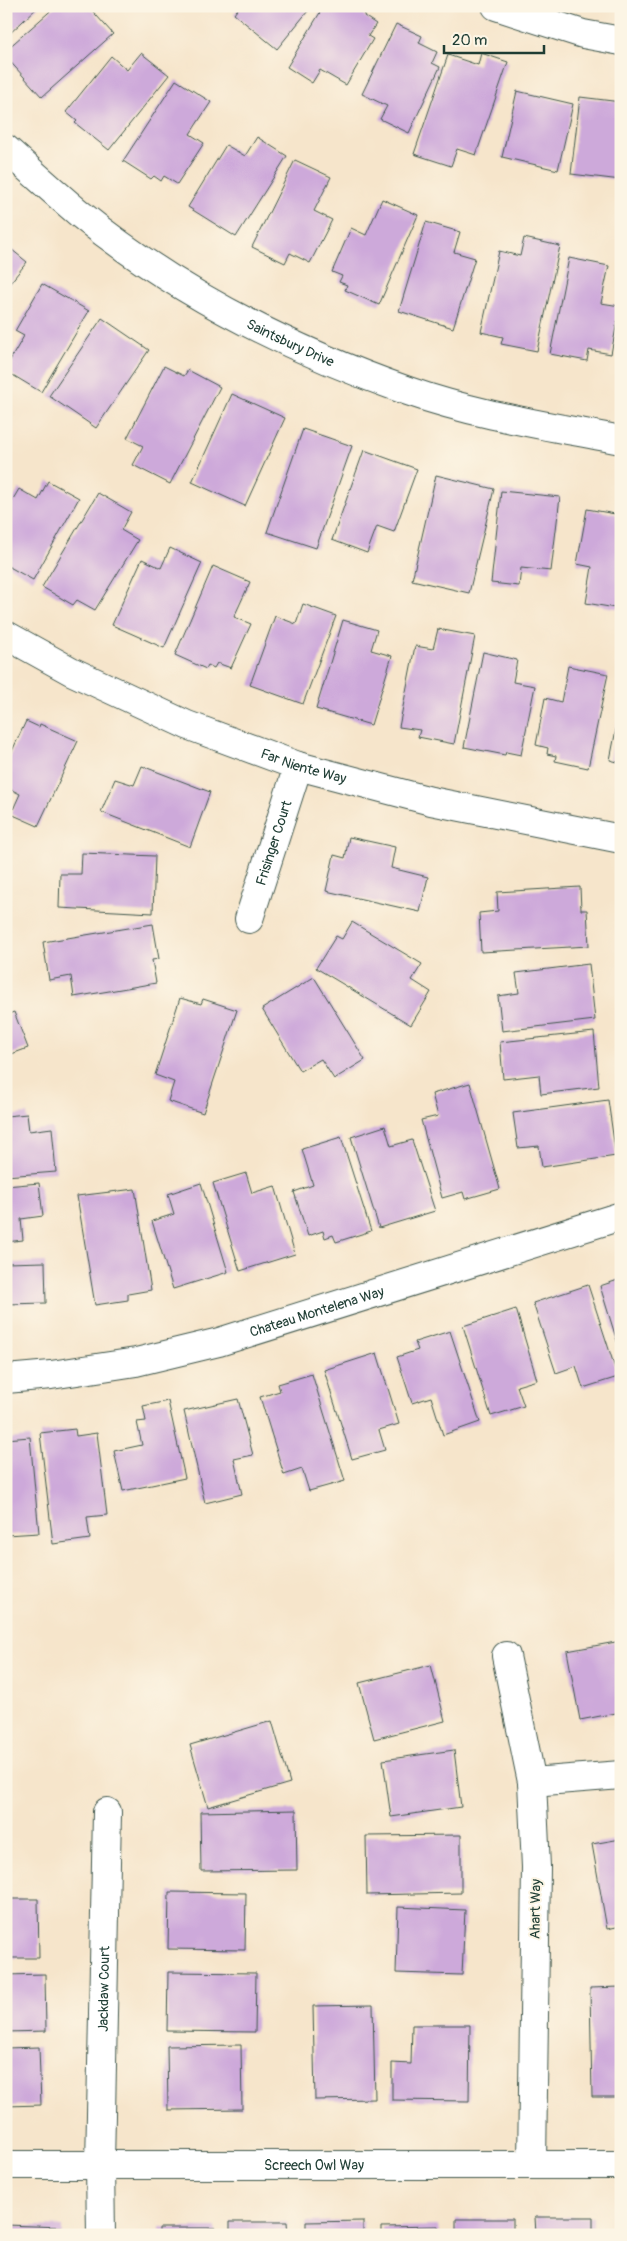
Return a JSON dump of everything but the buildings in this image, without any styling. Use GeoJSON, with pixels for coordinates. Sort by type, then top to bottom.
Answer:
{"type":"FeatureCollection","features":[{"type":"Feature","properties":{"kind":"street"},"geometry":{"type":"LineString","coordinates":[[496,6],[583,34],[621,41]]}},
{"type":"Feature","properties":{"kind":"street","name":"Saintsbury Drive"},"geometry":{"type":"LineString","coordinates":[[6,149],[81,215],[157,269],[221,308],[322,358],[409,391],[499,416],[621,440]]}},
{"type":"Feature","properties":{"kind":"street","name":"Far Niente Way"},"geometry":{"type":"LineString","coordinates":[[6,635],[71,671],[187,725],[298,766],[431,801],[621,839]]}},
{"type":"Feature","properties":{"kind":"street","name":"Frisinger Court"},"geometry":{"type":"LineString","coordinates":[[249,919],[298,766]]}},
{"type":"Feature","properties":{"kind":"street","name":"Chateau Montelena Way"},"geometry":{"type":"LineString","coordinates":[[6,1379],[51,1375],[136,1362],[219,1342],[621,1216]]}},
{"type":"Feature","properties":{"kind":"street","name":"Ahart Way"},"geometry":{"type":"LineString","coordinates":[[506,1656],[532,1782],[536,1868],[532,2165]]}},
{"type":"Feature","properties":{"kind":"street"},"geometry":{"type":"LineString","coordinates":[[532,1782],[621,1775]]}},
{"type":"Feature","properties":{"kind":"street","name":"Jackdaw Court"},"geometry":{"type":"LineString","coordinates":[[101,2235],[100,2165],[107,1812]]}},
{"type":"Feature","properties":{"kind":"street","name":"Screech Owl Way"},"geometry":{"type":"LineString","coordinates":[[6,2165],[621,2165]]}}]}
